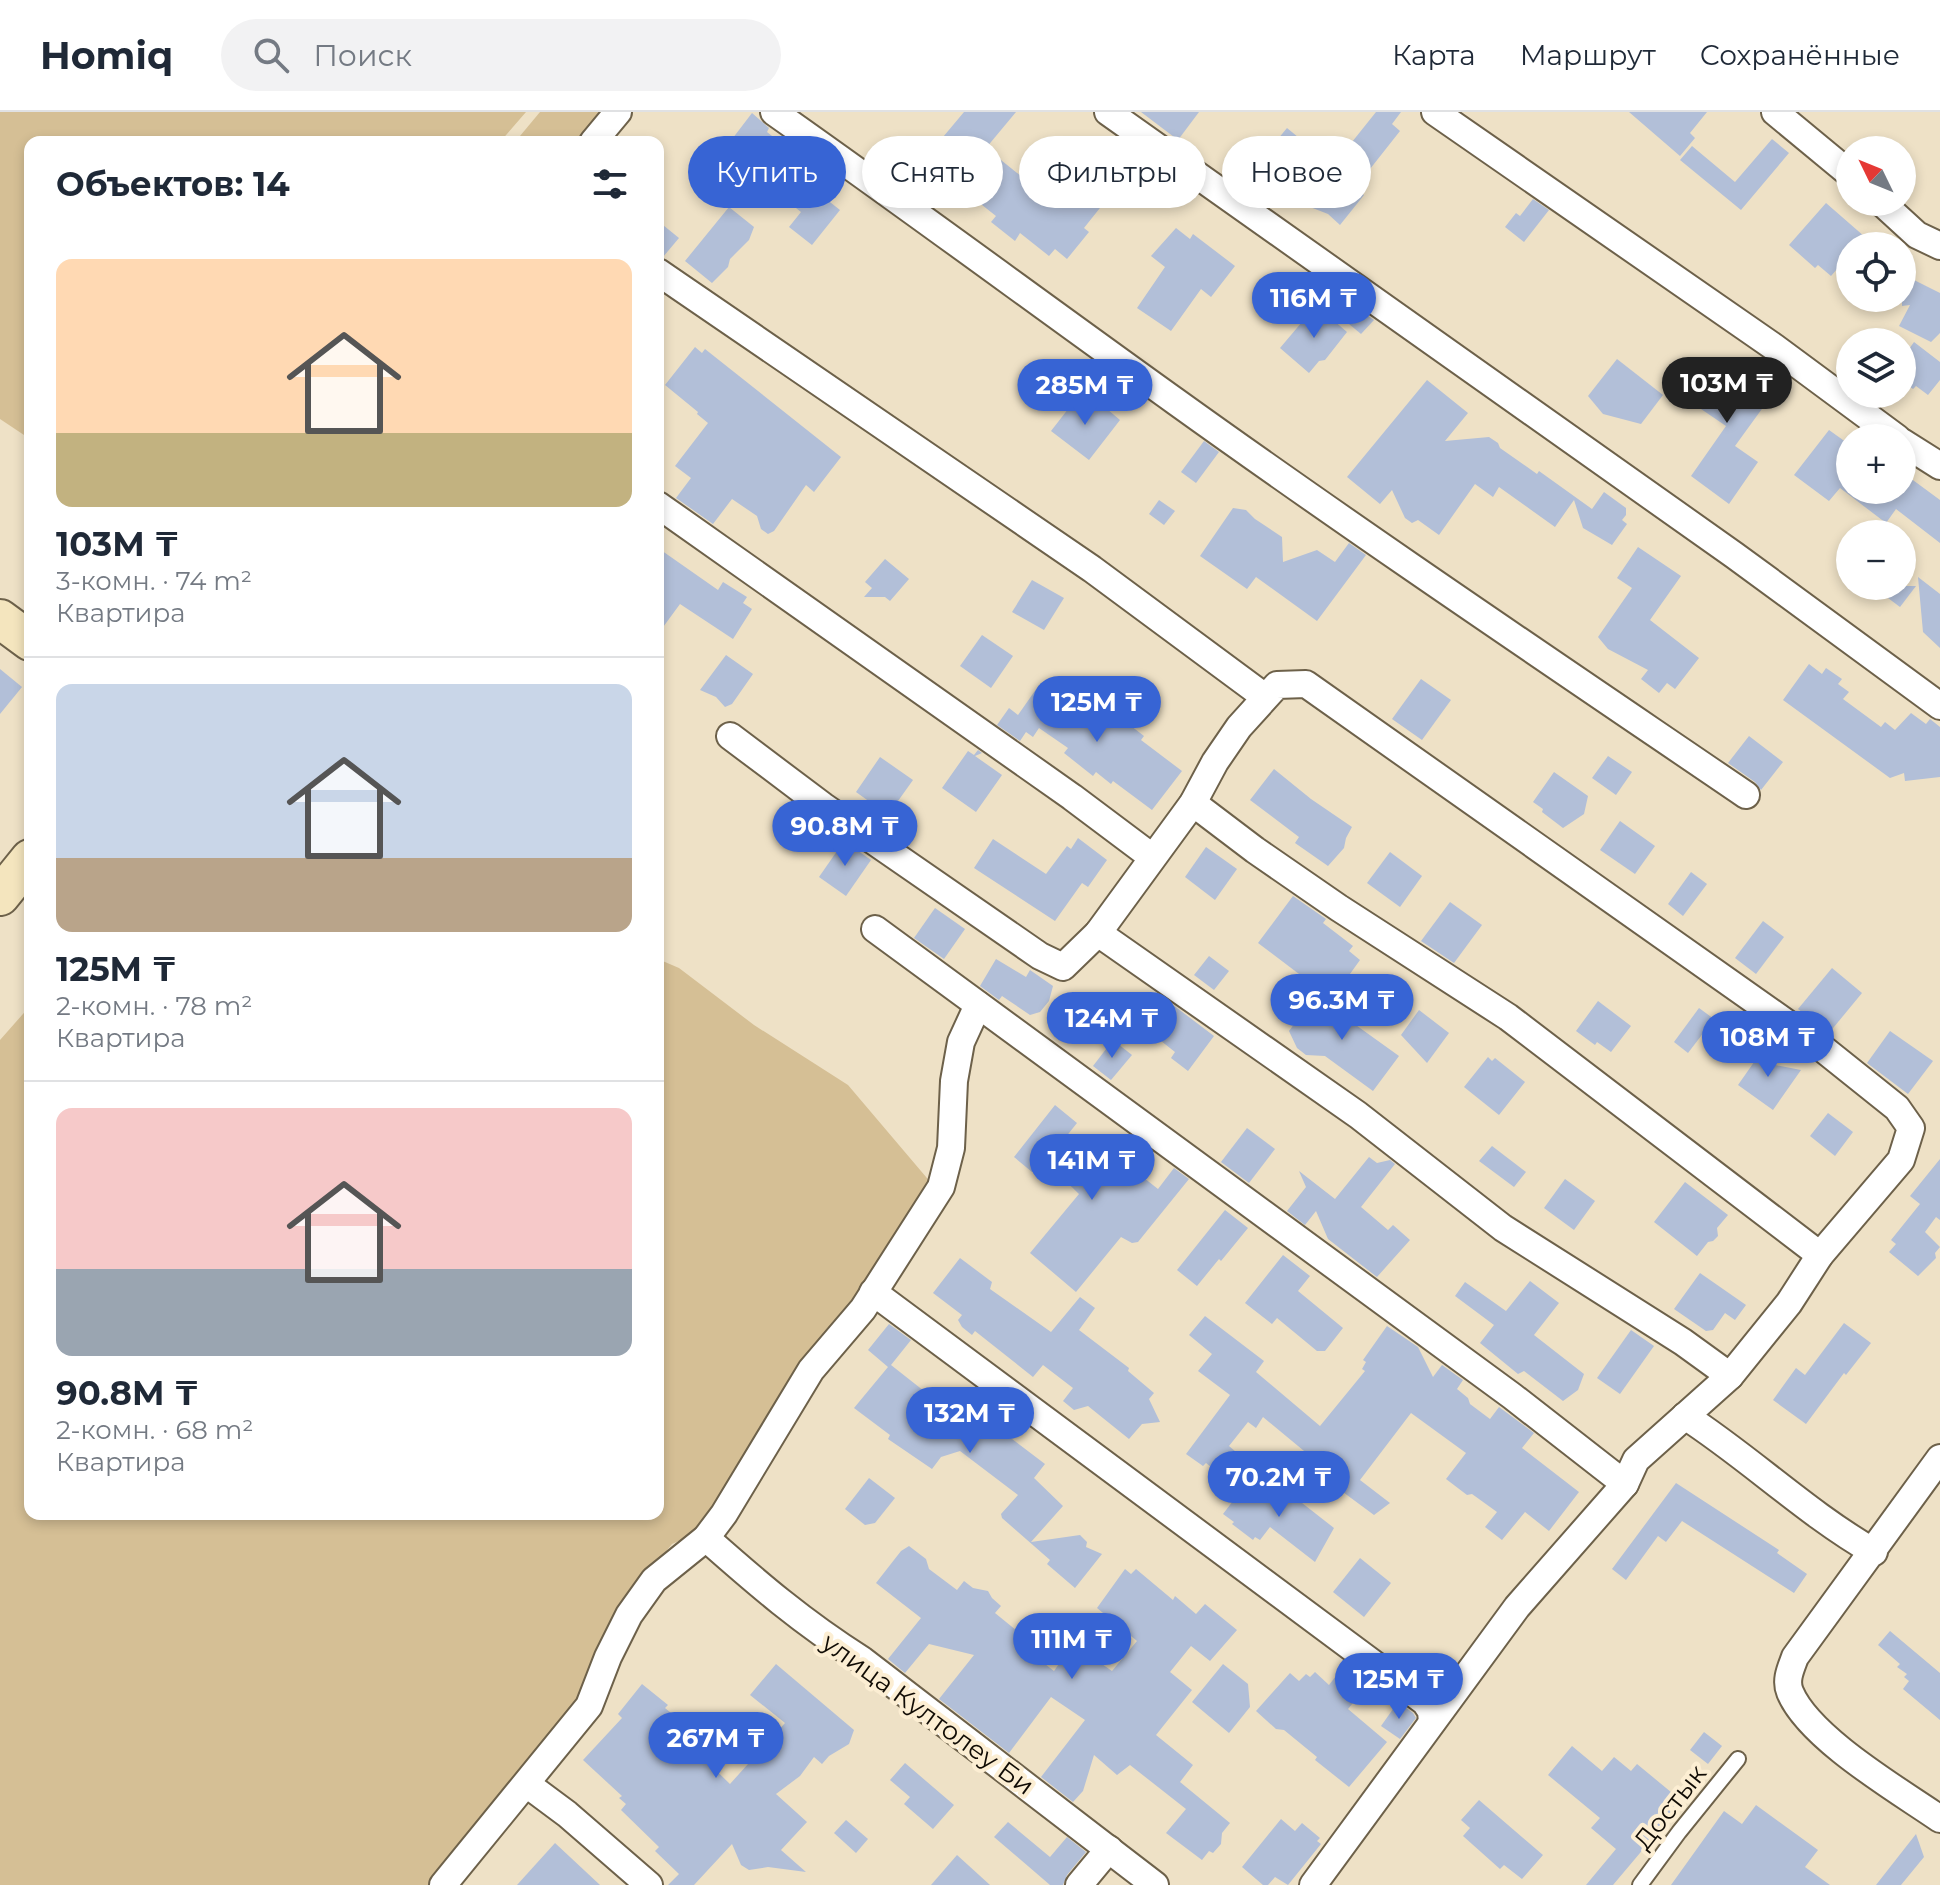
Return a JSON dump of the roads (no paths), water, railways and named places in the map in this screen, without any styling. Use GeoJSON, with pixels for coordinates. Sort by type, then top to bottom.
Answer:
{"type":"FeatureCollection","features":[{"type":"Feature","properties":{"kind":"main road"},"geometry":{"type":"LineString","coordinates":[[0,619],[24,637]]}},
{"type":"Feature","properties":{"kind":"main road"},"geometry":{"type":"LineString","coordinates":[[0,896],[24,866]]}},
{"type":"Feature","properties":{"kind":"street"},"geometry":{"type":"LineString","coordinates":[[598,136],[618,112]]}},
{"type":"Feature","properties":{"kind":"street"},"geometry":{"type":"LineString","coordinates":[[774,112],[1382,547],[1746,795]]}},
{"type":"Feature","properties":{"kind":"street"},"geometry":{"type":"LineString","coordinates":[[1108,112],[1794,598],[1940,706]]}},
{"type":"Feature","properties":{"kind":"street"},"geometry":{"type":"LineString","coordinates":[[1435,112],[1774,347],[1878,424]]}},
{"type":"Feature","properties":{"kind":"street"},"geometry":{"type":"LineString","coordinates":[[1775,112],[1836,162]]}},
{"type":"Feature","properties":{"kind":"street"},"geometry":{"type":"LineString","coordinates":[[1896,216],[1917,235],[1940,246]]}},
{"type":"Feature","properties":{"kind":"street"},"geometry":{"type":"LineString","coordinates":[[664,276],[1092,569],[1265,697]]}},
{"type":"Feature","properties":{"kind":"street"},"geometry":{"type":"LineString","coordinates":[[1916,451],[1940,466]]}},
{"type":"Feature","properties":{"kind":"street"},"geometry":{"type":"LineString","coordinates":[[664,509],[1072,797],[1152,857]]}},
{"type":"Feature","properties":{"kind":"street"},"geometry":{"type":"LineString","coordinates":[[730,736],[823,806],[1040,956],[1063,967],[1098,933],[1193,803],[1223,750],[1265,697],[1277,685],[1306,684],[1822,1048],[1897,1108],[1911,1128],[1901,1160],[1820,1255],[1789,1303],[1730,1376],[1636,1460],[1625,1484],[1517,1607],[1313,1885]]}},
{"type":"Feature","properties":{"kind":"street"},"geometry":{"type":"LineString","coordinates":[[1193,803],[1339,908],[1518,1025],[1820,1255]]}},
{"type":"Feature","properties":{"kind":"street"},"geometry":{"type":"LineString","coordinates":[[875,929],[1512,1396],[1625,1484]]}},
{"type":"Feature","properties":{"kind":"street"},"geometry":{"type":"LineString","coordinates":[[1098,933],[1358,1115],[1503,1228],[1683,1342],[1730,1376]]}},
{"type":"Feature","properties":{"kind":"street"},"geometry":{"type":"LineString","coordinates":[[443,1885],[528,1785],[589,1706],[629,1615],[654,1580],[676,1559],[706,1538],[724,1514],[811,1370],[863,1309],[941,1187],[951,1148],[954,1081],[961,1042],[978,1005]]}},
{"type":"Feature","properties":{"kind":"street"},"geometry":{"type":"LineString","coordinates":[[873,1292],[1425,1702],[1431,1711],[1432,1722]]}},
{"type":"Feature","properties":{"kind":"street"},"geometry":{"type":"LineString","coordinates":[[1685,1416],[1716,1436],[1833,1528],[1874,1552]]}},
{"type":"Feature","properties":{"kind":"street"},"geometry":{"type":"LineString","coordinates":[[1940,1458],[1795,1657],[1787,1679],[1789,1692],[1807,1719],[1833,1743],[1940,1819]]}},
{"type":"Feature","properties":{"kind":"street","name":"улица Култолеу Би"},"geometry":{"type":"LineString","coordinates":[[706,1538],[781,1605],[862,1660],[1155,1885]]}},
{"type":"Feature","properties":{"kind":"street"},"geometry":{"type":"LineString","coordinates":[[528,1785],[567,1814],[649,1885]]}},
{"type":"Feature","properties":{"kind":"street"},"geometry":{"type":"LineString","coordinates":[[1079,1885],[1109,1849]]}},
{"type":"Feature","properties":{"kind":"lane","name":"Достык"},"geometry":{"type":"LineString","coordinates":[[1640,1885],[1738,1759]]}}]}
